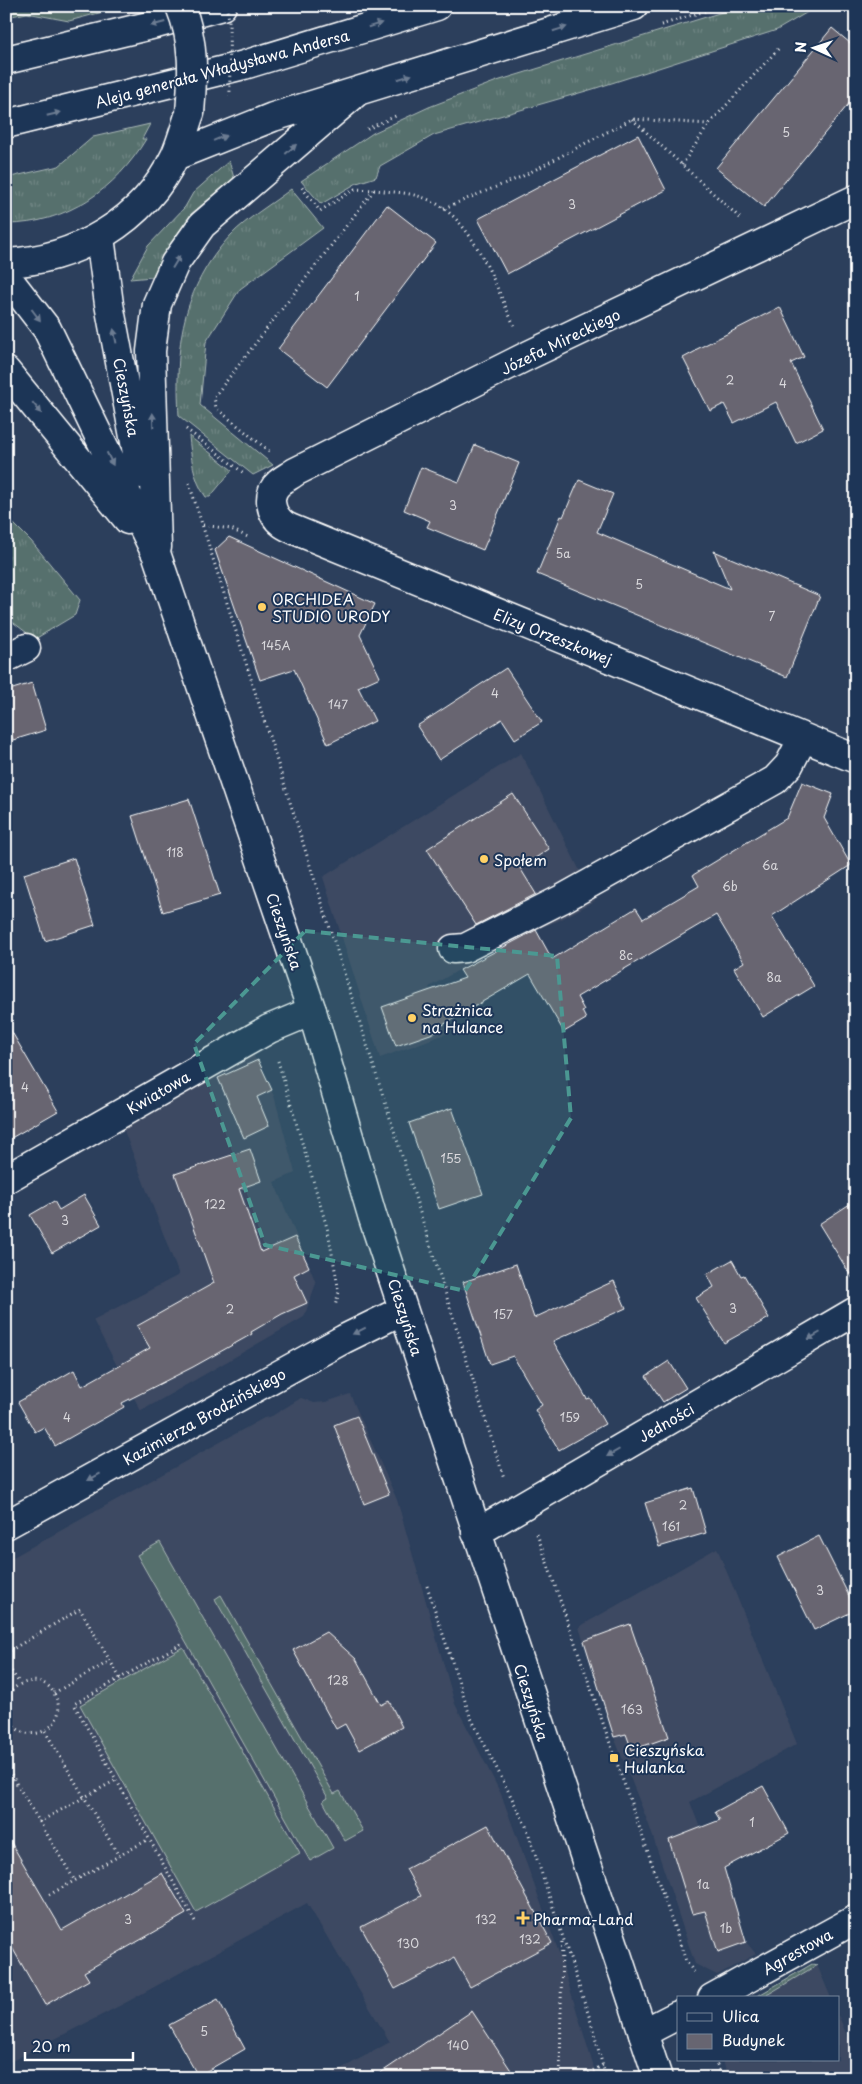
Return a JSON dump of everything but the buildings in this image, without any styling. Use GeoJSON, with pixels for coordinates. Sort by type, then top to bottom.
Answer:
{"type":"FeatureCollection","features":[{"type":"Feature","properties":{"kind":"main road"},"geometry":{"type":"LineString","coordinates":[[6,263],[50,257],[76,249],[100,237],[130,215],[155,188],[175,156],[190,113],[193,68],[187,24],[180,6]]}},
{"type":"Feature","properties":{"kind":"main road"},"geometry":{"type":"LineString","coordinates":[[6,60],[222,6]]}},
{"type":"Feature","properties":{"kind":"main road","name":"Aleja generała Władysława Andersa"},"geometry":{"type":"LineString","coordinates":[[6,124],[244,65],[437,6]]}},
{"type":"Feature","properties":{"kind":"main road"},"geometry":{"type":"LineString","coordinates":[[175,156],[273,117],[634,6]]}},
{"type":"Feature","properties":{"kind":"main road"},"geometry":{"type":"LineString","coordinates":[[157,556],[151,351],[157,304],[174,263],[202,225],[358,91]]}},
{"type":"Feature","properties":{"kind":"main road","name":"Józefa Mireckiego"},"geometry":{"type":"LineString","coordinates":[[272,493],[278,483],[295,472],[529,355],[856,199]]}},
{"type":"Feature","properties":{"kind":"main road","name":"Cieszyńska"},"geometry":{"type":"LineString","coordinates":[[100,237],[109,304],[157,556]]}},
{"type":"Feature","properties":{"kind":"main road","name":"Cieszyńska"},"geometry":{"type":"LineString","coordinates":[[6,276],[47,329],[157,556],[312,1011],[372,1215],[658,2078]]}},
{"type":"Feature","properties":{"kind":"main road"},"geometry":{"type":"LineString","coordinates":[[6,370],[157,556]]}},
{"type":"Feature","properties":{"kind":"main road","name":"Elizy Orzeszkowej"},"geometry":{"type":"LineString","coordinates":[[272,493],[271,504],[275,516],[283,524],[297,531],[856,759]]}},
{"type":"Feature","properties":{"kind":"main road"},"geometry":{"type":"LineString","coordinates":[[453,949],[466,948],[562,899],[775,780],[789,765],[803,738]]}},
{"type":"Feature","properties":{"kind":"main road","name":"Kwiatowa"},"geometry":{"type":"LineString","coordinates":[[6,1179],[269,1029],[312,1011]]}},
{"type":"Feature","properties":{"kind":"main road","name":"Kazimierza Brodzińskiego"},"geometry":{"type":"LineString","coordinates":[[6,1525],[344,1339],[403,1310]]}},
{"type":"Feature","properties":{"kind":"main road","name":"Jedności"},"geometry":{"type":"LineString","coordinates":[[476,1533],[527,1505],[856,1311]]}},
{"type":"Feature","properties":{"kind":"main road","name":"Agrestowa"},"geometry":{"type":"LineString","coordinates":[[717,1996],[856,1919]]}},
{"type":"Feature","properties":{"kind":"main road"},"geometry":{"type":"LineString","coordinates":[[643,2033],[677,2016]]}},
{"type":"Feature","properties":{"kind":"path"},"geometry":{"type":"LineString","coordinates":[[226,6],[229,19],[230,96]]}},
{"type":"Feature","properties":{"kind":"path"},"geometry":{"type":"LineString","coordinates":[[682,165],[709,124],[780,47]]}},
{"type":"Feature","properties":{"kind":"path"},"geometry":{"type":"LineString","coordinates":[[444,208],[522,177],[632,119],[709,124]]}},
{"type":"Feature","properties":{"kind":"path"},"geometry":{"type":"LineString","coordinates":[[632,119],[743,221],[758,246]]}},
{"type":"Feature","properties":{"kind":"path"},"geometry":{"type":"LineString","coordinates":[[294,178],[320,212],[355,189],[403,192],[426,199],[444,208],[460,222],[471,236],[529,355]]}},
{"type":"Feature","properties":{"kind":"path"},"geometry":{"type":"LineString","coordinates":[[295,472],[216,408],[214,397],[374,190]]}},
{"type":"Feature","properties":{"kind":"path"},"geometry":{"type":"LineString","coordinates":[[182,426],[272,493]]}},
{"type":"Feature","properties":{"kind":"path"},"geometry":{"type":"LineString","coordinates":[[204,525],[501,1470],[512,1490],[527,1505],[686,1961],[698,1976],[710,1980],[715,1996]]}},
{"type":"Feature","properties":{"kind":"path"},"geometry":{"type":"LineString","coordinates":[[269,1029],[328,1231],[339,1292],[333,1314]]}},
{"type":"Feature","properties":{"kind":"path"},"geometry":{"type":"LineString","coordinates":[[427,1586],[470,1716],[526,1826],[591,2022],[606,2078]]}},
{"type":"Feature","properties":{"kind":"path"},"geometry":{"type":"LineString","coordinates":[[6,1652],[80,1610],[120,1678]]}},
{"type":"Feature","properties":{"kind":"path"},"geometry":{"type":"LineString","coordinates":[[181,1644],[74,1704],[196,1923]]}},
{"type":"Feature","properties":{"kind":"path"},"geometry":{"type":"LineString","coordinates":[[54,1693],[110,1661]]}},
{"type":"Feature","properties":{"kind":"path"},"geometry":{"type":"LineString","coordinates":[[6,1663],[20,1684]]}},
{"type":"Feature","properties":{"kind":"path"},"geometry":{"type":"LineString","coordinates":[[6,1704],[10,1692],[20,1684],[33,1681],[39,1682],[45,1684],[54,1693],[58,1703],[58,1714],[53,1724],[45,1731],[34,1734],[14,1727],[7,1718],[6,1708]]}},
{"type":"Feature","properties":{"kind":"path"},"geometry":{"type":"LineString","coordinates":[[45,1731],[119,1856]]}},
{"type":"Feature","properties":{"kind":"path"},"geometry":{"type":"LineString","coordinates":[[6,1766],[75,1880]]}},
{"type":"Feature","properties":{"kind":"path"},"geometry":{"type":"LineString","coordinates":[[39,1822],[116,1780]]}},
{"type":"Feature","properties":{"kind":"path"},"geometry":{"type":"LineString","coordinates":[[49,1895],[149,1839]]}},
{"type":"Feature","properties":{"kind":"path"},"geometry":{"type":"LineString","coordinates":[[560,2078],[562,1936]]}},
{"type":"Feature","properties":{"kind":"path"},"geometry":{"type":"LineString","coordinates":[[716,2062],[722,2078]]}},
{"type":"Feature","properties":{"kind":"path"},"geometry":{"type":"LineString","coordinates":[[580,2078],[603,2065]]}},
{"type":"Feature","properties":{"kind":"highlighted area"},"geometry":{"type":"Polygon","coordinates":[[[305,931],[557,956],[571,1118],[465,1291],[265,1245],[194,1044],[305,931]]]}},
{"type":"Feature","properties":{"kind":"shaded area"},"geometry":{"type":"Polygon","coordinates":[[[521,753],[595,901],[558,921],[522,934],[429,987],[448,1033],[380,1058],[323,877],[521,753]]]}},
{"type":"Feature","properties":{"kind":"shaded area"},"geometry":{"type":"Polygon","coordinates":[[[253,1054],[274,1096],[295,1173],[274,1182],[316,1283],[304,1317],[141,1411],[93,1320],[179,1275],[123,1128],[253,1054]]]}},
{"type":"Feature","properties":{"kind":"shaded area"},"geometry":{"type":"Polygon","coordinates":[[[350,1394],[397,1500],[455,1704],[501,1794],[559,1953],[597,2078],[325,2078],[390,2042],[307,1903],[125,2003],[6,2064],[6,1561],[264,1418],[272,1416],[301,1398],[314,1403],[326,1402],[350,1394]]]}},
{"type":"Feature","properties":{"kind":"shaded area"},"geometry":{"type":"Polygon","coordinates":[[[717,1548],[797,1744],[690,1802],[709,1852],[735,1905],[746,1942],[756,1954],[717,1975],[695,1964],[649,1825],[614,1737],[579,1627],[717,1548]]]}},
{"type":"Feature","properties":{"kind":"shaded area"},"geometry":{"type":"Polygon","coordinates":[[[817,1965],[830,1996],[765,1996],[817,1965]]]}},
{"type":"Feature","properties":{"kind":"shaded area"},"geometry":{"type":"Polygon","coordinates":[[[840,2020],[856,2056],[856,2078],[730,2078],[723,2062],[840,2062],[840,2020]]]}},
{"type":"Feature","properties":{"kind":"green space"},"geometry":{"type":"Polygon","coordinates":[[[6,6],[125,6],[69,21],[27,13],[6,17],[6,6]]]}},
{"type":"Feature","properties":{"kind":"green space"},"geometry":{"type":"Polygon","coordinates":[[[742,6],[818,6],[777,30],[593,89],[434,135],[380,166],[376,177],[357,183],[321,204],[301,181],[373,133],[429,107],[497,81],[742,6]]]}},
{"type":"Feature","properties":{"kind":"green space"},"geometry":{"type":"Polygon","coordinates":[[[150,124],[142,139],[146,139],[134,157],[105,188],[88,200],[49,218],[6,224],[6,178],[59,166],[93,137],[150,124]]]}},
{"type":"Feature","properties":{"kind":"green space"},"geometry":{"type":"Polygon","coordinates":[[[229,161],[234,178],[191,214],[166,251],[152,277],[130,279],[148,246],[185,207],[193,193],[229,161]]]}},
{"type":"Feature","properties":{"kind":"green space"},"geometry":{"type":"Polygon","coordinates":[[[291,189],[323,228],[240,289],[206,342],[200,405],[273,465],[253,475],[179,416],[178,366],[181,343],[185,320],[192,298],[201,276],[214,255],[237,229],[291,189]]]}},
{"type":"Feature","properties":{"kind":"green space"},"geometry":{"type":"Polygon","coordinates":[[[189,436],[232,470],[210,497],[206,497],[195,476],[189,436]]]}},
{"type":"Feature","properties":{"kind":"green space"},"geometry":{"type":"Polygon","coordinates":[[[6,516],[31,541],[80,600],[75,615],[35,639],[6,617],[6,516]]]}},
{"type":"Feature","properties":{"kind":"green space"},"geometry":{"type":"Polygon","coordinates":[[[160,1542],[333,1848],[310,1861],[137,1555],[160,1542]]]}},
{"type":"Feature","properties":{"kind":"green space"},"geometry":{"type":"Polygon","coordinates":[[[221,1595],[334,1794],[340,1791],[363,1831],[345,1841],[323,1801],[328,1798],[215,1599],[221,1595]]]}},
{"type":"Feature","properties":{"kind":"green space"},"geometry":{"type":"Polygon","coordinates":[[[183,1647],[300,1853],[196,1912],[80,1705],[183,1647]]]}},
{"type":"Feature","properties":{"kind":"green space"},"geometry":{"type":"Polygon","coordinates":[[[812,1964],[817,1965],[765,1996],[757,1996],[812,1964]]]}},
{"type":"Feature","properties":{"kind":"place","name":"ORCHIDEA STUDIO URODY"},"geometry":{"type":"Point","coordinates":[262,607]}},
{"type":"Feature","properties":{"kind":"place","name":"Społem"},"geometry":{"type":"Point","coordinates":[484,859]}},
{"type":"Feature","properties":{"kind":"place","name":"Strażnica na Hulance"},"geometry":{"type":"Point","coordinates":[412,1018]}},
{"type":"Feature","properties":{"kind":"place","name":"Cieszyńska Hulanka"},"geometry":{"type":"Point","coordinates":[614,1758]}},
{"type":"Feature","properties":{"kind":"place","name":"Pharma-Land"},"geometry":{"type":"Point","coordinates":[523,1918]}}]}
